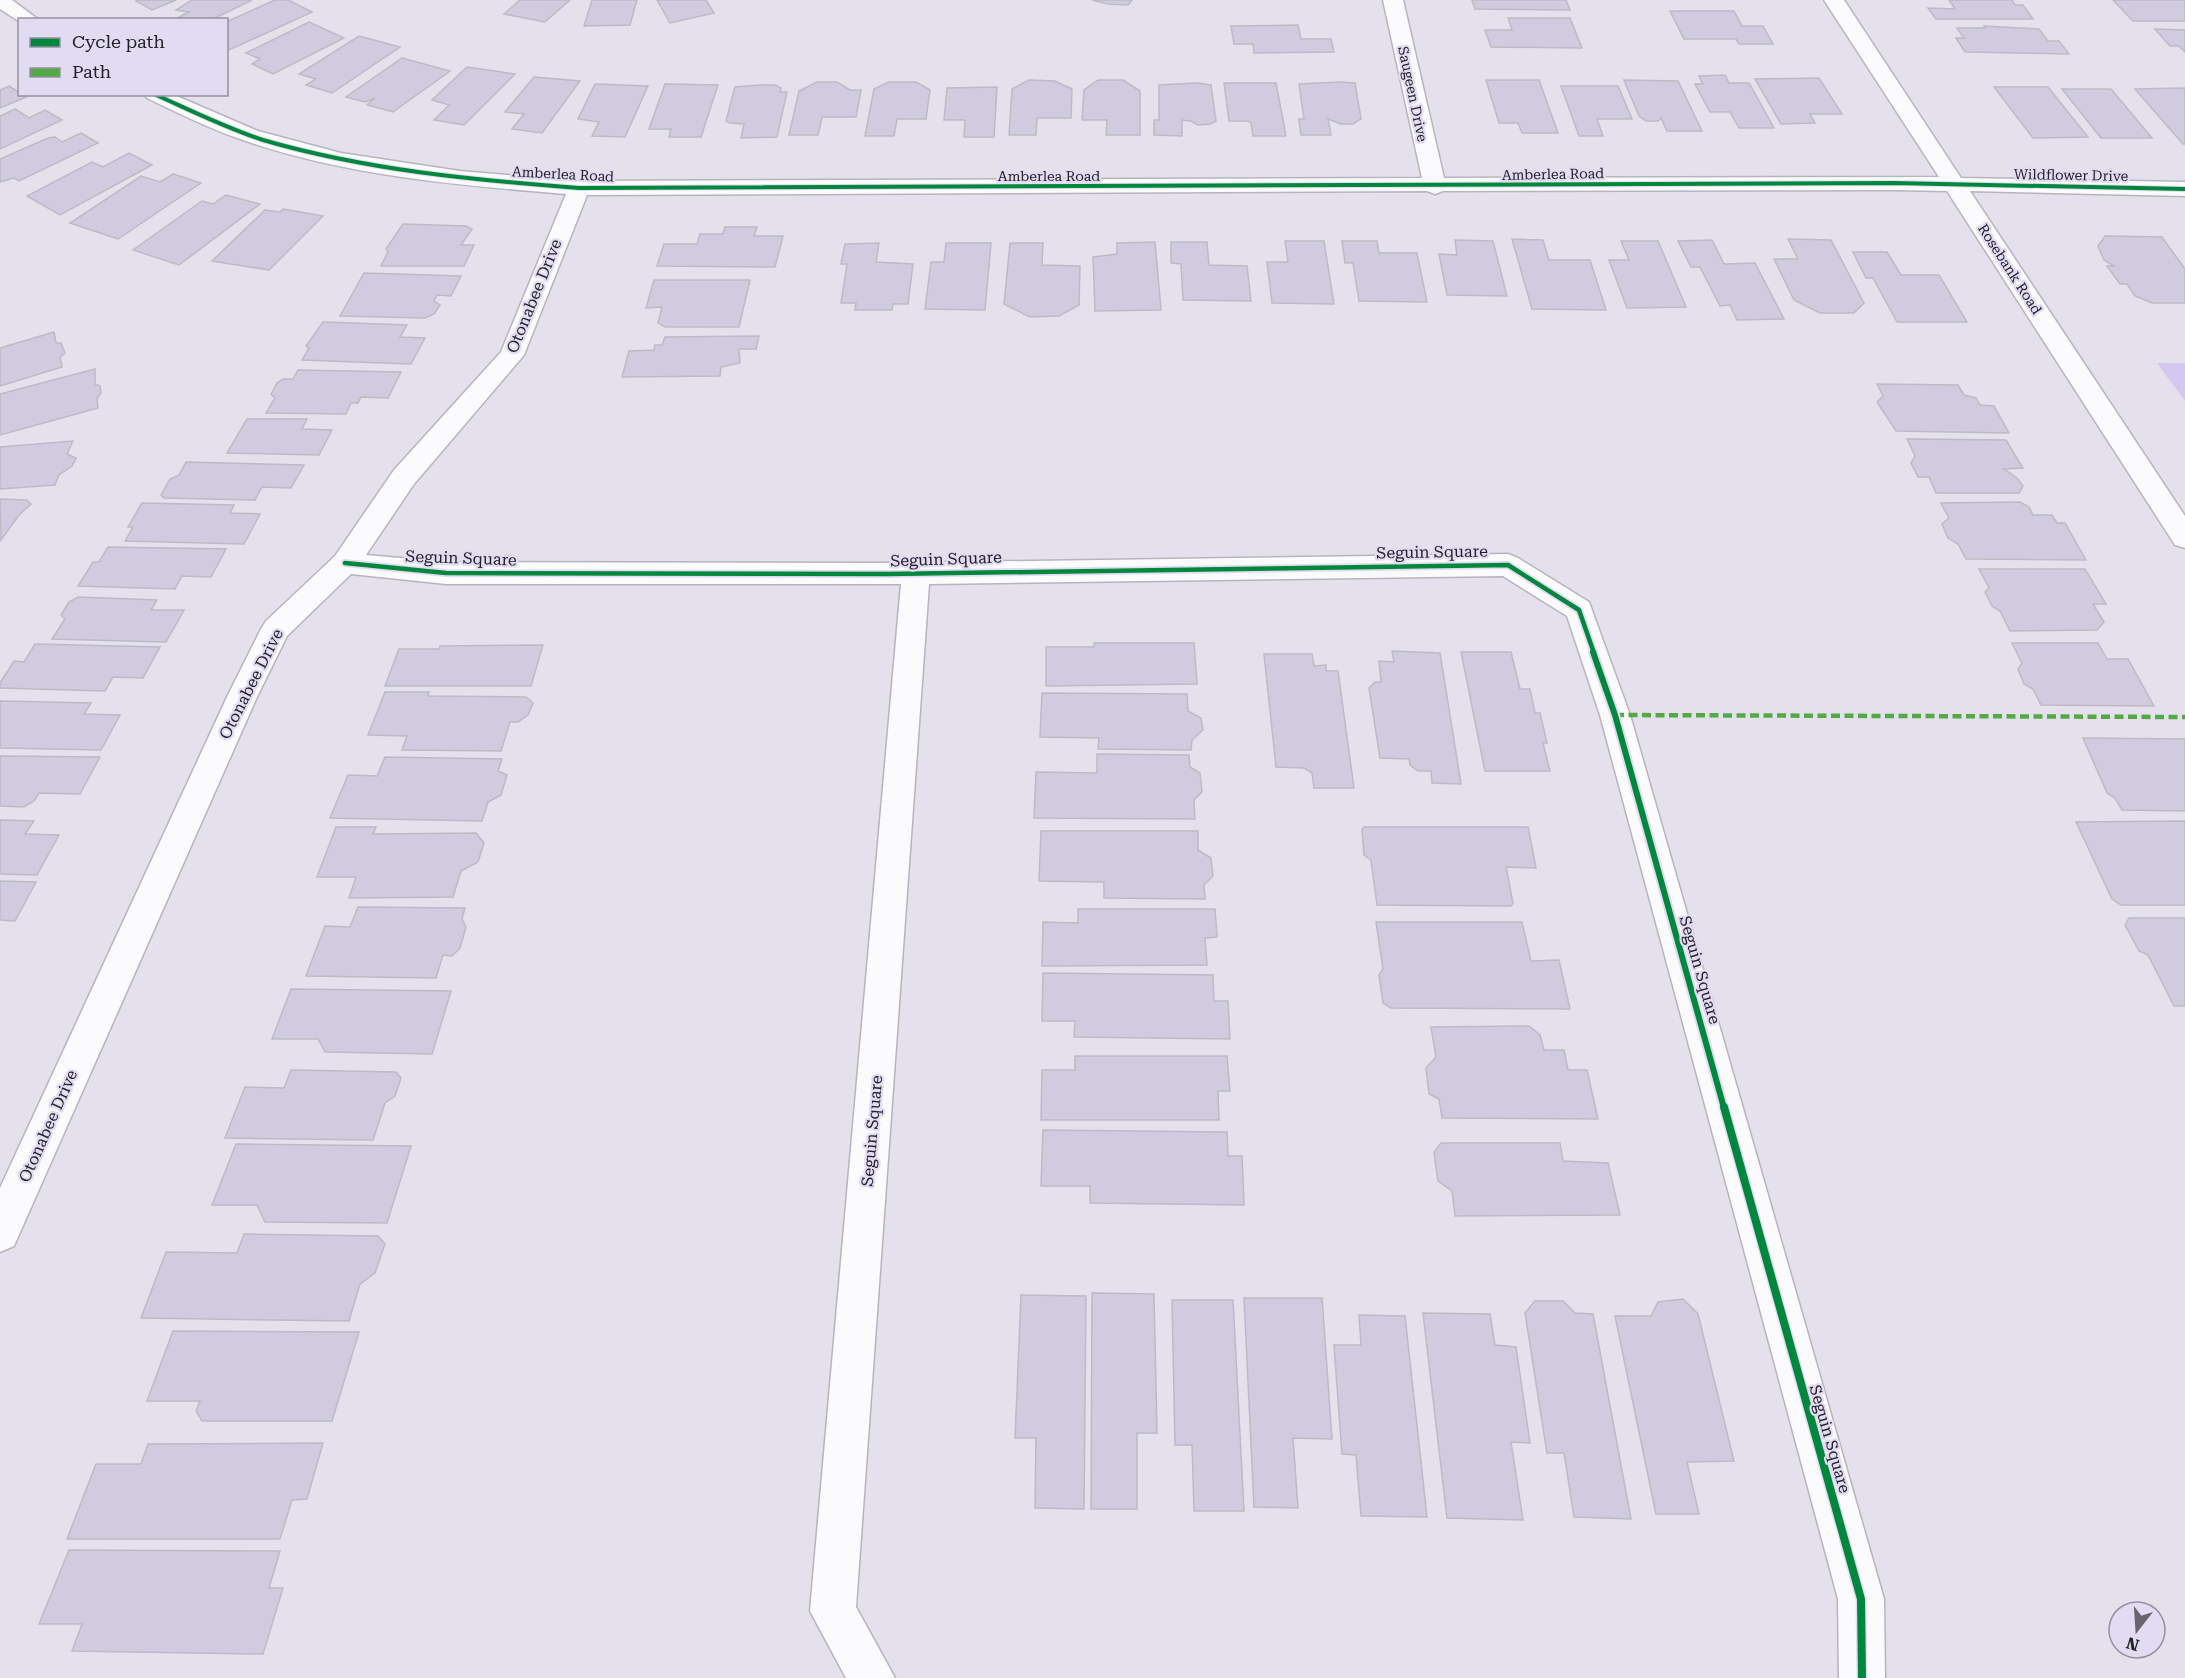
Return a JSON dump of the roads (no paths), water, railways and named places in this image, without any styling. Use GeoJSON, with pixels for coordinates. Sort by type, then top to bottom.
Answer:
{"type":"FeatureCollection","features":[{"type":"Feature","properties":{"kind":"street","name":"Saugeen Drive"},"geometry":{"type":"LineString","coordinates":[[1393,0],[1435,187]]}},
{"type":"Feature","properties":{"kind":"street","name":"Rosebank Road"},"geometry":{"type":"LineString","coordinates":[[1834,0],[2185,538]]}},
{"type":"Feature","properties":{"kind":"street"},"geometry":{"type":"LineString","coordinates":[[0,1],[27,18]]}},
{"type":"Feature","properties":{"kind":"street","name":"Amberlea Road"},"geometry":{"type":"LineString","coordinates":[[159,96],[262,140],[375,166],[473,180],[579,188],[1435,187],[1877,183],[1956,185]]}},
{"type":"Feature","properties":{"kind":"street","name":"Wildflower Drive"},"geometry":{"type":"LineString","coordinates":[[1956,185],[2185,189]]}},
{"type":"Feature","properties":{"kind":"street","name":"Otonabee Drive"},"geometry":{"type":"LineString","coordinates":[[0,1232],[242,697],[276,629],[345,563],[404,477],[512,355],[579,188]]}},
{"type":"Feature","properties":{"kind":"street","name":"Seguin Square"},"geometry":{"type":"LineString","coordinates":[[345,563],[446,573],[916,573],[1508,565],[1579,610],[1615,715],[1861,1599],[1862,1678]]}},
{"type":"Feature","properties":{"kind":"street","name":"Seguin Square"},"geometry":{"type":"LineString","coordinates":[[872,1678],[833,1611],[916,573]]}}]}
